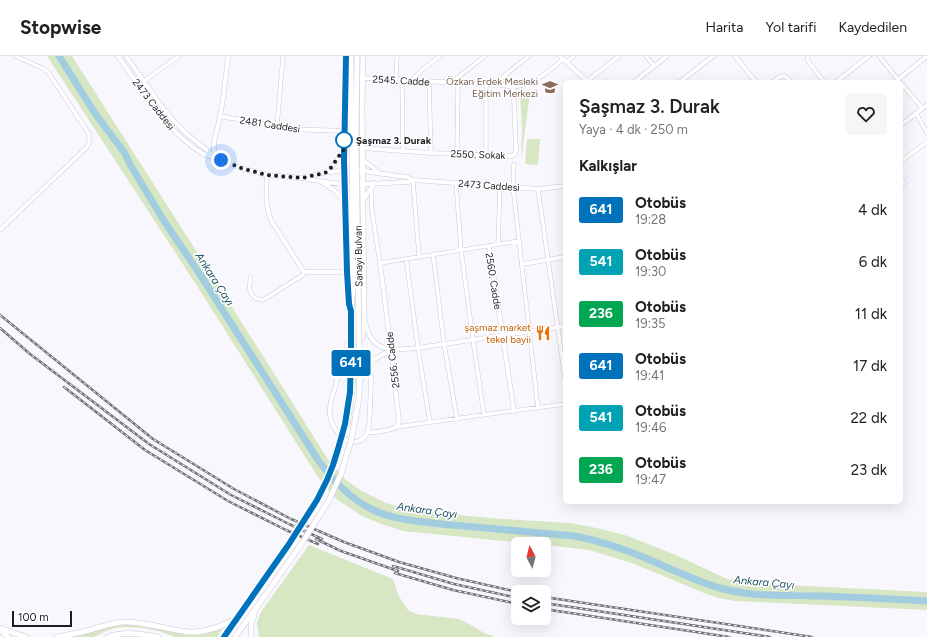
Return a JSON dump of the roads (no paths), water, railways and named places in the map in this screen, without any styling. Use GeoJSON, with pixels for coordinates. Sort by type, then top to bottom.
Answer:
{"type":"FeatureCollection","features":[{"type":"Feature","properties":{"kind":"main road"},"geometry":{"type":"LineString","coordinates":[[346,56],[344,170],[347,272],[349,304],[351,311]]}},
{"type":"Feature","properties":{"kind":"main road","name":"Sanayi Bulvarı"},"geometry":{"type":"LineString","coordinates":[[224,637],[314,506],[323,488],[338,449],[345,424],[350,392],[351,311],[353,288],[351,56]]}},
{"type":"Feature","properties":{"kind":"main road","name":"Sanayi Bulvarı"},"geometry":{"type":"LineString","coordinates":[[235,637],[302,543],[328,502],[341,474],[351,441],[360,380],[356,139],[357,56]]}},
{"type":"Feature","properties":{"kind":"main road"},"geometry":{"type":"LineString","coordinates":[[359,342],[362,335],[364,316],[362,148],[363,56]]}},
{"type":"Feature","properties":{"kind":"main road"},"geometry":{"type":"LineString","coordinates":[[344,149],[347,152],[354,154],[358,153],[362,148]]}},
{"type":"Feature","properties":{"kind":"main road"},"geometry":{"type":"LineString","coordinates":[[345,204],[349,198],[353,197],[358,197],[363,201]]}},
{"type":"Feature","properties":{"kind":"main road"},"geometry":{"type":"LineString","coordinates":[[251,637],[251,626],[257,606]]}},
{"type":"Feature","properties":{"kind":"main road"},"geometry":{"type":"LineString","coordinates":[[57,637],[70,635],[108,624],[123,622],[190,632],[200,631],[225,625],[236,619]]}},
{"type":"Feature","properties":{"kind":"main road"},"geometry":{"type":"LineString","coordinates":[[0,629],[8,637]]}},
{"type":"Feature","properties":{"kind":"main road"},"geometry":{"type":"LineString","coordinates":[[0,629],[26,637]]}},
{"type":"Feature","properties":{"kind":"main road"},"geometry":{"type":"LineString","coordinates":[[108,637],[122,634],[142,634],[158,637]]}},
{"type":"Feature","properties":{"kind":"street"},"geometry":{"type":"LineString","coordinates":[[0,230],[87,147],[89,138],[88,134],[48,72],[29,61],[15,56]]}},
{"type":"Feature","properties":{"kind":"street","name":"2473 Caddesi"},"geometry":{"type":"LineString","coordinates":[[118,56],[168,124],[200,152],[212,158],[216,157]]}},
{"type":"Feature","properties":{"kind":"street","name":"2473 Caddesi"},"geometry":{"type":"LineString","coordinates":[[126,56],[160,104],[188,135],[219,160],[241,168],[267,175],[345,184],[363,185],[409,182],[413,180],[538,189],[563,186]]}},
{"type":"Feature","properties":{"kind":"street"},"geometry":{"type":"LineString","coordinates":[[144,81],[179,56]]}},
{"type":"Feature","properties":{"kind":"street"},"geometry":{"type":"LineString","coordinates":[[216,157],[213,148],[224,93],[228,56]]}},
{"type":"Feature","properties":{"kind":"street"},"geometry":{"type":"LineString","coordinates":[[277,126],[283,56]]}},
{"type":"Feature","properties":{"kind":"street"},"geometry":{"type":"LineString","coordinates":[[396,79],[397,56]]}},
{"type":"Feature","properties":{"kind":"street"},"geometry":{"type":"LineString","coordinates":[[412,80],[440,56]]}},
{"type":"Feature","properties":{"kind":"street"},"geometry":{"type":"LineString","coordinates":[[452,82],[485,56]]}},
{"type":"Feature","properties":{"kind":"street"},"geometry":{"type":"LineString","coordinates":[[494,85],[529,56]]}},
{"type":"Feature","properties":{"kind":"street"},"geometry":{"type":"LineString","coordinates":[[513,87],[527,85],[538,80],[563,59],[574,56]]}},
{"type":"Feature","properties":{"kind":"street"},"geometry":{"type":"LineString","coordinates":[[590,80],[619,56]]}},
{"type":"Feature","properties":{"kind":"street"},"geometry":{"type":"LineString","coordinates":[[646,56],[654,66]]}},
{"type":"Feature","properties":{"kind":"street"},"geometry":{"type":"LineString","coordinates":[[636,80],[667,56]]}},
{"type":"Feature","properties":{"kind":"street"},"geometry":{"type":"LineString","coordinates":[[683,80],[713,56]]}},
{"type":"Feature","properties":{"kind":"street"},"geometry":{"type":"LineString","coordinates":[[735,56],[754,80]]}},
{"type":"Feature","properties":{"kind":"street"},"geometry":{"type":"LineString","coordinates":[[808,56],[808,61],[822,80]]}},
{"type":"Feature","properties":{"kind":"street"},"geometry":{"type":"LineString","coordinates":[[839,80],[869,56]]}},
{"type":"Feature","properties":{"kind":"street"},"geometry":{"type":"LineString","coordinates":[[879,56],[897,80]]}},
{"type":"Feature","properties":{"kind":"street"},"geometry":{"type":"LineString","coordinates":[[901,80],[927,56]]}},
{"type":"Feature","properties":{"kind":"street"},"geometry":{"type":"LineString","coordinates":[[563,59],[586,80]]}},
{"type":"Feature","properties":{"kind":"street"},"geometry":{"type":"LineString","coordinates":[[775,80],[782,76],[787,77],[789,80]]}},
{"type":"Feature","properties":{"kind":"street","name":"2545. Cadde"},"geometry":{"type":"LineString","coordinates":[[362,78],[486,84],[513,87]]}},
{"type":"Feature","properties":{"kind":"street"},"geometry":{"type":"LineString","coordinates":[[402,79],[403,151]]}},
{"type":"Feature","properties":{"kind":"street"},"geometry":{"type":"LineString","coordinates":[[429,81],[431,153]]}},
{"type":"Feature","properties":{"kind":"street"},"geometry":{"type":"LineString","coordinates":[[457,154],[458,83]]}},
{"type":"Feature","properties":{"kind":"street"},"geometry":{"type":"LineString","coordinates":[[486,84],[486,155]]}},
{"type":"Feature","properties":{"kind":"street","name":"2550. Sokak"},"geometry":{"type":"LineString","coordinates":[[362,148],[431,153],[512,156],[515,153],[513,87]]}},
{"type":"Feature","properties":{"kind":"street"},"geometry":{"type":"LineString","coordinates":[[903,87],[922,108]]}},
{"type":"Feature","properties":{"kind":"street"},"geometry":{"type":"LineString","coordinates":[[903,123],[927,105]]}},
{"type":"Feature","properties":{"kind":"street"},"geometry":{"type":"LineString","coordinates":[[916,113],[927,133]]}},
{"type":"Feature","properties":{"kind":"street","name":"2481 Caddesi"},"geometry":{"type":"LineString","coordinates":[[220,116],[287,129],[344,131]]}},
{"type":"Feature","properties":{"kind":"street"},"geometry":{"type":"LineString","coordinates":[[903,160],[927,142]]}},
{"type":"Feature","properties":{"kind":"street"},"geometry":{"type":"LineString","coordinates":[[325,173],[335,164],[344,149]]}},
{"type":"Feature","properties":{"kind":"street"},"geometry":{"type":"LineString","coordinates":[[363,160],[382,174]]}},
{"type":"Feature","properties":{"kind":"street"},"geometry":{"type":"LineString","coordinates":[[514,164],[513,187],[538,408]]}},
{"type":"Feature","properties":{"kind":"street","name":"2473 Caddesi"},"geometry":{"type":"LineString","coordinates":[[302,178],[354,169],[382,174],[407,176],[413,180]]}},
{"type":"Feature","properties":{"kind":"street"},"geometry":{"type":"LineString","coordinates":[[267,175],[266,207],[269,216],[304,272]]}},
{"type":"Feature","properties":{"kind":"street"},"geometry":{"type":"LineString","coordinates":[[413,180],[420,256]]}},
{"type":"Feature","properties":{"kind":"street"},"geometry":{"type":"LineString","coordinates":[[319,181],[332,188],[345,204]]}},
{"type":"Feature","properties":{"kind":"street"},"geometry":{"type":"LineString","coordinates":[[456,183],[461,250],[472,340],[484,415]]}},
{"type":"Feature","properties":{"kind":"street"},"geometry":{"type":"LineString","coordinates":[[363,201],[375,184]]}},
{"type":"Feature","properties":{"kind":"street"},"geometry":{"type":"LineString","coordinates":[[498,244],[500,186]]}},
{"type":"Feature","properties":{"kind":"street"},"geometry":{"type":"LineString","coordinates":[[538,189],[563,364]]}},
{"type":"Feature","properties":{"kind":"street"},"geometry":{"type":"LineString","coordinates":[[371,190],[372,211],[380,263],[519,241]]}},
{"type":"Feature","properties":{"kind":"street","name":"2560. Cadde"},"geometry":{"type":"LineString","coordinates":[[489,246],[514,411]]}},
{"type":"Feature","properties":{"kind":"street"},"geometry":{"type":"LineString","coordinates":[[433,254],[444,344],[457,419]]}},
{"type":"Feature","properties":{"kind":"street"},"geometry":{"type":"LineString","coordinates":[[522,264],[563,257]]}},
{"type":"Feature","properties":{"kind":"street"},"geometry":{"type":"LineString","coordinates":[[406,258],[430,423]]}},
{"type":"Feature","properties":{"kind":"street","name":"2556. Cadde"},"geometry":{"type":"LineString","coordinates":[[380,263],[399,417],[398,425],[396,427]]}},
{"type":"Feature","properties":{"kind":"street"},"geometry":{"type":"LineString","coordinates":[[304,272],[347,272]]}},
{"type":"Feature","properties":{"kind":"street"},"geometry":{"type":"LineString","coordinates":[[251,277],[250,288],[252,296],[256,299],[263,300],[303,275],[304,272]]}},
{"type":"Feature","properties":{"kind":"street"},"geometry":{"type":"LineString","coordinates":[[364,316],[371,338],[377,345],[391,350],[418,348],[563,326]]}},
{"type":"Feature","properties":{"kind":"street"},"geometry":{"type":"LineString","coordinates":[[351,336],[345,350],[333,393],[330,416],[336,429],[345,438],[358,441],[367,433],[369,423],[371,376]]}},
{"type":"Feature","properties":{"kind":"street"},"geometry":{"type":"LineString","coordinates":[[360,380],[372,360],[391,350]]}},
{"type":"Feature","properties":{"kind":"street"},"geometry":{"type":"LineString","coordinates":[[367,433],[396,427],[563,404]]}},
{"type":"Feature","properties":{"kind":"waterway","name":"Ankara Çayı"},"geometry":{"type":"LineString","coordinates":[[59,56],[96,115],[124,152],[164,221],[201,276],[318,460],[342,488],[363,505],[390,516],[411,520],[574,536],[634,553],[720,588],[750,594],[927,601]]}},
{"type":"Feature","properties":{"kind":"railway"},"geometry":{"type":"LineString","coordinates":[[0,315],[153,439],[234,489],[291,519],[344,542],[399,562],[456,578],[511,590]]}},
{"type":"Feature","properties":{"kind":"railway"},"geometry":{"type":"LineString","coordinates":[[0,328],[30,354],[149,444],[231,495],[322,539]]}},
{"type":"Feature","properties":{"kind":"railway"},"geometry":{"type":"LineString","coordinates":[[64,387],[145,450],[228,501],[318,544]]}},
{"type":"Feature","properties":{"kind":"railway"},"geometry":{"type":"LineString","coordinates":[[316,539],[341,551],[398,571]]}},
{"type":"Feature","properties":{"kind":"railway"},"geometry":{"type":"LineString","coordinates":[[393,566],[454,584],[511,596]]}},
{"type":"Feature","properties":{"kind":"railway"},"geometry":{"type":"LineString","coordinates":[[395,573],[453,590],[511,602]]}},
{"type":"Feature","properties":{"kind":"railway"},"geometry":{"type":"LineString","coordinates":[[551,598],[812,637]]}},
{"type":"Feature","properties":{"kind":"railway"},"geometry":{"type":"LineString","coordinates":[[551,604],[770,637]]}},
{"type":"Feature","properties":{"kind":"railway"},"geometry":{"type":"LineString","coordinates":[[551,610],[729,637]]}},
{"type":"Feature","properties":{"kind":"place","name":"Özkan Erdek Mesleki Eğitim Merkezi"},"geometry":{"type":"Point","coordinates":[550,87]}},
{"type":"Feature","properties":{"kind":"place","name":"Şaşmaz 3. Durak"},"geometry":{"type":"Point","coordinates":[344,140]}},
{"type":"Feature","properties":{"kind":"place","name":"şaşmaz market tekel bayii"},"geometry":{"type":"Point","coordinates":[543,333]}}]}
